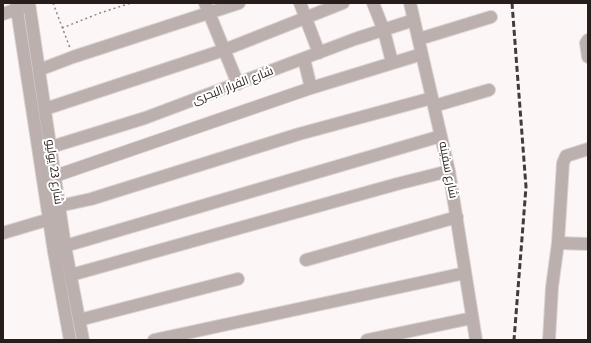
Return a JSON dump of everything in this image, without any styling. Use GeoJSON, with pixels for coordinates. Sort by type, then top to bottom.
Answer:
{"type":"FeatureCollection","features":[{"type":"Feature","properties":{"kind":"street"},"geometry":{"type":"LineString","coordinates":[[39,70],[207,8],[239,3]]}},
{"type":"Feature","properties":{"kind":"street"},"geometry":{"type":"LineString","coordinates":[[300,3],[319,53]]}},
{"type":"Feature","properties":{"kind":"street"},"geometry":{"type":"LineString","coordinates":[[45,109],[224,50],[343,3]]}},
{"type":"Feature","properties":{"kind":"street"},"geometry":{"type":"LineString","coordinates":[[373,3],[384,31],[392,62]]}},
{"type":"Feature","properties":{"kind":"street","name":"شارع سفينه"},"geometry":{"type":"LineString","coordinates":[[414,4],[414,20],[449,171],[476,340]]}},
{"type":"Feature","properties":{"kind":"street"},"geometry":{"type":"LineString","coordinates":[[3,14],[25,5]]}},
{"type":"Feature","properties":{"kind":"street","name":"شارع 23 يوليو"},"geometry":{"type":"LineString","coordinates":[[25,5],[39,70],[65,246],[83,340]]}},
{"type":"Feature","properties":{"kind":"street","name":"شارع 23 يوليو"},"geometry":{"type":"LineString","coordinates":[[25,5],[50,219],[60,288],[70,340]]}},
{"type":"Feature","properties":{"kind":"street"},"geometry":{"type":"LineString","coordinates":[[207,8],[238,84]]}},
{"type":"Feature","properties":{"kind":"street"},"geometry":{"type":"LineString","coordinates":[[419,38],[491,17]]}},
{"type":"Feature","properties":{"kind":"street","name":"شارع الفرار البحرى"},"geometry":{"type":"LineString","coordinates":[[51,147],[145,118],[355,39],[384,31],[414,20]]}},
{"type":"Feature","properties":{"kind":"street"},"geometry":{"type":"LineString","coordinates":[[588,40],[586,44],[588,57]]}},
{"type":"Feature","properties":{"kind":"street"},"geometry":{"type":"LineString","coordinates":[[55,176],[312,88],[392,62],[422,54]]}},
{"type":"Feature","properties":{"kind":"street"},"geometry":{"type":"LineString","coordinates":[[304,59],[312,88]]}},
{"type":"Feature","properties":{"kind":"street"},"geometry":{"type":"LineString","coordinates":[[59,206],[91,199],[299,134],[490,90]]}},
{"type":"Feature","properties":{"kind":"street"},"geometry":{"type":"LineString","coordinates":[[65,246],[441,136]]}},
{"type":"Feature","properties":{"kind":"street"},"geometry":{"type":"LineString","coordinates":[[550,340],[552,287],[558,243],[564,160],[566,156],[588,149]]}},
{"type":"Feature","properties":{"kind":"street"},"geometry":{"type":"LineString","coordinates":[[70,275],[397,184],[449,171]]}},
{"type":"Feature","properties":{"kind":"street"},"geometry":{"type":"LineString","coordinates":[[306,260],[457,218]]}},
{"type":"Feature","properties":{"kind":"street"},"geometry":{"type":"LineString","coordinates":[[3,233],[50,219]]}},
{"type":"Feature","properties":{"kind":"street"},"geometry":{"type":"LineString","coordinates":[[558,243],[588,244]]}},
{"type":"Feature","properties":{"kind":"street"},"geometry":{"type":"LineString","coordinates":[[154,340],[465,273]]}},
{"type":"Feature","properties":{"kind":"street"},"geometry":{"type":"LineString","coordinates":[[79,320],[238,279]]}},
{"type":"Feature","properties":{"kind":"street"},"geometry":{"type":"LineString","coordinates":[[368,340],[472,318]]}},
{"type":"Feature","properties":{"kind":"path"},"geometry":{"type":"LineString","coordinates":[[53,3],[73,57]]}},
{"type":"Feature","properties":{"kind":"path"},"geometry":{"type":"LineString","coordinates":[[62,28],[131,3]]}},
{"type":"Feature","properties":{"kind":"railway"},"geometry":{"type":"LineString","coordinates":[[512,3],[526,187],[514,340]]}}]}
